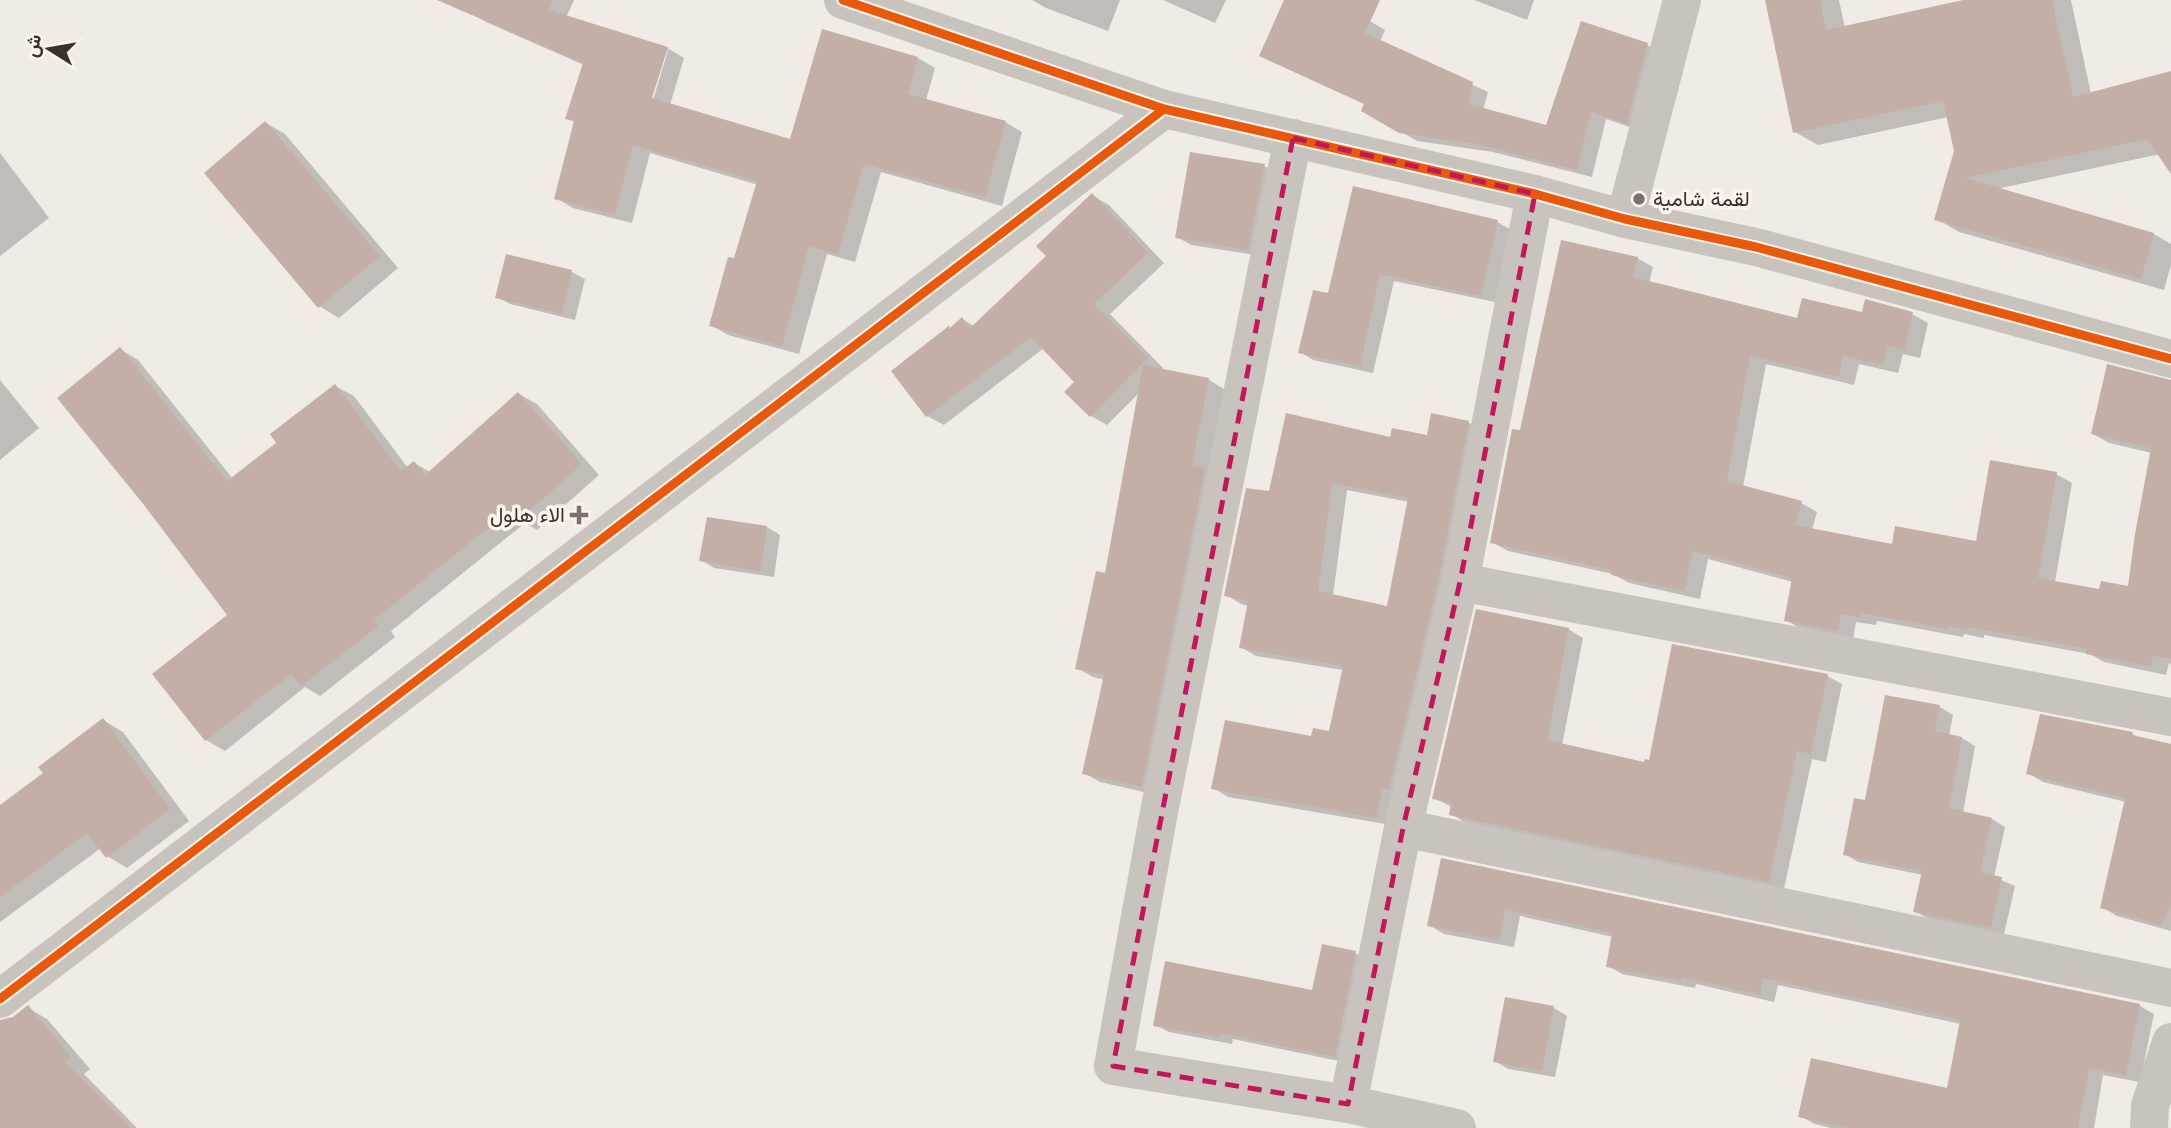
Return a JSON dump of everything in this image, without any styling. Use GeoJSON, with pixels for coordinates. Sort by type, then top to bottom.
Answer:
{"type":"FeatureCollection","features":[{"type":"Feature","properties":{"kind":"street"},"geometry":{"type":"LineString","coordinates":[[843,0],[1164,109],[1535,194],[1625,219],[1756,247],[2171,359]]}},
{"type":"Feature","properties":{"kind":"street"},"geometry":{"type":"LineString","coordinates":[[1625,219],[1682,0]]}},
{"type":"Feature","properties":{"kind":"street"},"geometry":{"type":"LineString","coordinates":[[0,999],[1164,109]]}},
{"type":"Feature","properties":{"kind":"street"},"geometry":{"type":"LineString","coordinates":[[1293,138],[1159,811],[1113,1066],[1349,1104],[1457,1128]]}},
{"type":"Feature","properties":{"kind":"street"},"geometry":{"type":"LineString","coordinates":[[1349,1104],[1403,828],[1460,582],[1535,194]]}},
{"type":"Feature","properties":{"kind":"street"},"geometry":{"type":"LineString","coordinates":[[1460,582],[2171,717]]}},
{"type":"Feature","properties":{"kind":"street"},"geometry":{"type":"LineString","coordinates":[[1403,828],[2171,988]]}},
{"type":"Feature","properties":{"kind":"street"},"geometry":{"type":"LineString","coordinates":[[2149,1128],[2150,1106],[2171,1042]]}},
{"type":"Feature","properties":{"kind":"highlighted area"},"geometry":{"type":"Polygon","coordinates":[[[1293,138],[1535,194],[1460,582],[1403,828],[1348,1104],[1113,1066],[1293,138]]]}},
{"type":"Feature","properties":{"kind":"building"},"geometry":{"type":"Polygon","coordinates":[[[437,0],[553,0],[549,10],[668,47],[652,98],[790,139],[822,29],[918,57],[908,94],[1006,121],[985,197],[864,164],[838,254],[809,246],[782,346],[709,326],[728,257],[734,258],[757,181],[633,145],[615,215],[554,199],[574,121],[565,119],[583,63],[437,0]]]}},
{"type":"Feature","properties":{"kind":"building"},"geometry":{"type":"Polygon","coordinates":[[[1284,0],[1380,0],[1365,33],[1473,82],[1468,104],[1546,125],[1581,21],[1648,43],[1627,124],[1591,112],[1577,170],[1476,144],[1399,133],[1361,111],[1364,104],[1259,56],[1284,0]]]}},
{"type":"Feature","properties":{"kind":"building"},"geometry":{"type":"Polygon","coordinates":[[[1765,0],[1820,0],[1826,30],[1963,0],[2052,0],[2073,97],[2171,71],[2171,174],[2147,139],[1965,178],[2154,233],[2141,279],[1934,220],[1954,151],[1943,101],[1793,133],[1765,0]]]}},
{"type":"Feature","properties":{"kind":"building"},"geometry":{"type":"Polygon","coordinates":[[[265,121],[380,256],[318,308],[204,173],[265,121]]]}},
{"type":"Feature","properties":{"kind":"building"},"geometry":{"type":"Polygon","coordinates":[[[1190,152],[1265,164],[1248,250],[1175,238],[1190,152]]]}},
{"type":"Feature","properties":{"kind":"building"},"geometry":{"type":"Polygon","coordinates":[[[1353,186],[1498,220],[1481,296],[1380,274],[1360,366],[1298,353],[1313,290],[1328,293],[1353,186]]]}},
{"type":"Feature","properties":{"kind":"building"},"geometry":{"type":"Polygon","coordinates":[[[1092,193],[1148,253],[1094,304],[1148,358],[1090,417],[1064,392],[1074,382],[1031,337],[926,417],[891,371],[962,317],[970,328],[1046,256],[1036,246],[1092,193]]]}},
{"type":"Feature","properties":{"kind":"building"},"geometry":{"type":"Polygon","coordinates":[[[1561,240],[1638,257],[1633,277],[1797,318],[1802,298],[1862,312],[1865,299],[1913,312],[1904,350],[1888,346],[1883,365],[1843,356],[1839,377],[1750,356],[1727,481],[1802,501],[1795,525],[1892,544],[1895,526],[1976,541],[1990,460],[2057,472],[2038,578],[2099,589],[2101,581],[2128,586],[2151,448],[2091,434],[2107,364],[2171,380],[2171,659],[2153,656],[2151,667],[2086,654],[2087,649],[1969,627],[1968,630],[1948,626],[1947,629],[1861,613],[1860,617],[1841,614],[1837,631],[1784,621],[1792,578],[1693,551],[1684,591],[1611,575],[1612,570],[1490,543],[1512,429],[1520,430],[1561,240]]]}},
{"type":"Feature","properties":{"kind":"building"},"geometry":{"type":"Polygon","coordinates":[[[506,254],[572,270],[562,314],[495,298],[506,254]]]}},
{"type":"Feature","properties":{"kind":"building"},"geometry":{"type":"Polygon","coordinates":[[[120,347],[227,481],[276,443],[270,434],[335,384],[401,471],[414,461],[425,475],[518,392],[582,464],[518,521],[509,511],[374,620],[378,626],[301,686],[291,674],[205,741],[152,674],[227,615],[144,505],[57,398],[120,347]]]}},
{"type":"Feature","properties":{"kind":"building"},"geometry":{"type":"Polygon","coordinates":[[[1143,365],[1209,378],[1192,465],[1205,468],[1142,787],[1082,774],[1104,675],[1075,669],[1096,571],[1105,573],[1143,365]]]}},
{"type":"Feature","properties":{"kind":"building"},"geometry":{"type":"Polygon","coordinates":[[[1286,413],[1390,437],[1392,428],[1427,435],[1431,413],[1469,421],[1439,577],[1389,790],[1382,789],[1377,818],[1211,789],[1225,720],[1311,736],[1313,728],[1329,731],[1343,666],[1239,648],[1248,601],[1224,596],[1246,488],[1269,491],[1286,413]],[[1332,483],[1318,591],[1387,606],[1408,498],[1332,483]]]}},
{"type":"Feature","properties":{"kind":"building"},"geometry":{"type":"Polygon","coordinates":[[[707,517],[767,526],[761,571],[699,561],[707,517]]]}},
{"type":"Feature","properties":{"kind":"building"},"geometry":{"type":"Polygon","coordinates":[[[1476,609],[1569,628],[1547,740],[1644,762],[1645,759],[1649,760],[1672,644],[1828,674],[1811,754],[1797,751],[1769,882],[1449,815],[1451,803],[1432,799],[1476,609]]]}},
{"type":"Feature","properties":{"kind":"building"},"geometry":{"type":"Polygon","coordinates":[[[1885,695],[1940,705],[1935,731],[1962,737],[1949,808],[1992,818],[1980,872],[2002,877],[1991,928],[1913,912],[1922,871],[1843,855],[1854,798],[1865,800],[1885,695]]]}},
{"type":"Feature","properties":{"kind":"building"},"geometry":{"type":"Polygon","coordinates":[[[2040,714],[2133,732],[2132,735],[2171,744],[2171,903],[2161,925],[2100,908],[2125,798],[2026,774],[2040,714]]]}},
{"type":"Feature","properties":{"kind":"building"},"geometry":{"type":"Polygon","coordinates":[[[103,718],[170,809],[106,858],[87,833],[0,897],[0,805],[43,773],[38,767],[103,718]]]}},
{"type":"Feature","properties":{"kind":"building"},"geometry":{"type":"Polygon","coordinates":[[[1441,858],[2140,1004],[2126,1075],[2089,1068],[2078,1128],[1848,1128],[1798,1117],[1811,1058],[1947,1088],[1960,1020],[1763,978],[1760,995],[1682,977],[1681,981],[1606,967],[1612,933],[1505,909],[1499,940],[1427,926],[1441,858]]]}},
{"type":"Feature","properties":{"kind":"building"},"geometry":{"type":"Polygon","coordinates":[[[1322,944],[1356,951],[1335,1057],[1220,1033],[1219,1037],[1153,1026],[1165,961],[1312,990],[1322,944]]]}},
{"type":"Feature","properties":{"kind":"building"},"geometry":{"type":"Polygon","coordinates":[[[1505,997],[1554,1006],[1542,1071],[1493,1062],[1505,997]]]}},
{"type":"Feature","properties":{"kind":"building"},"geometry":{"type":"Polygon","coordinates":[[[28,1005],[71,1057],[65,1062],[131,1128],[0,1128],[0,1020],[13,1017],[28,1005]]]}},
{"type":"Feature","properties":{"kind":"cycle path"},"geometry":{"type":"LineString","coordinates":[[843,0],[1164,109],[1535,194],[1625,219],[1756,247],[2171,359]]}},
{"type":"Feature","properties":{"kind":"cycle path"},"geometry":{"type":"LineString","coordinates":[[0,999],[1164,109]]}},
{"type":"Feature","properties":{"kind":"place","name":"لقمة شامية"},"geometry":{"type":"Point","coordinates":[1639,199]}},
{"type":"Feature","properties":{"kind":"place","name":"الاء هلول"},"geometry":{"type":"Point","coordinates":[579,515]}}]}
